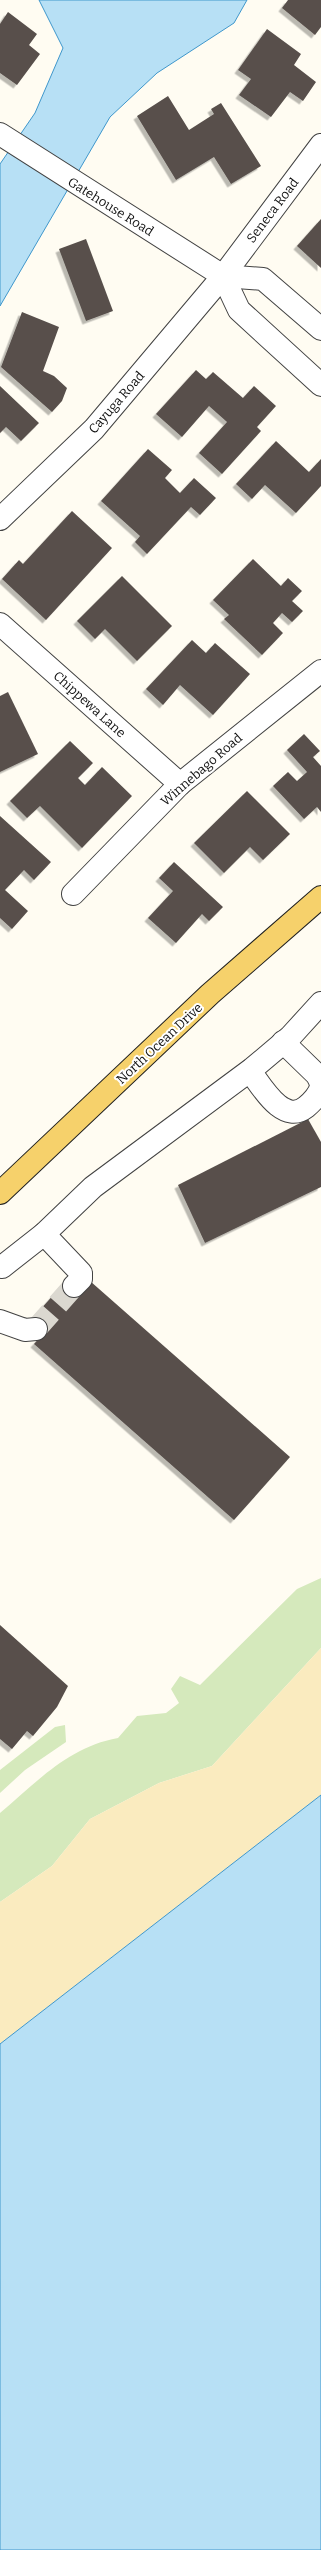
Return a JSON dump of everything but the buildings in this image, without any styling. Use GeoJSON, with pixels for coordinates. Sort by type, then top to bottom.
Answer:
{"type":"FeatureCollection","features":[{"type":"Feature","properties":{"kind":"main road","name":"North Ocean Drive"},"geometry":{"type":"LineString","coordinates":[[0,1193],[210,994],[321,896]]}},
{"type":"Feature","properties":{"kind":"street","name":"Gatehouse Road"},"geometry":{"type":"LineString","coordinates":[[0,134],[87,192],[223,276],[263,279],[321,329]]}},
{"type":"Feature","properties":{"kind":"street","name":"Seneca Road"},"geometry":{"type":"LineString","coordinates":[[223,276],[321,145]]}},
{"type":"Feature","properties":{"kind":"street"},"geometry":{"type":"LineString","coordinates":[[223,276],[239,310],[321,385]]}},
{"type":"Feature","properties":{"kind":"street","name":"Cayuga Road"},"geometry":{"type":"LineString","coordinates":[[0,519],[94,429],[223,276]]}},
{"type":"Feature","properties":{"kind":"street","name":"Chippewa Lane"},"geometry":{"type":"LineString","coordinates":[[0,624],[180,784]]}},
{"type":"Feature","properties":{"kind":"street","name":"Winnebago Road"},"geometry":{"type":"LineString","coordinates":[[73,894],[180,784],[321,670]]}},
{"type":"Feature","properties":{"kind":"street"},"geometry":{"type":"LineString","coordinates":[[1,1267],[44,1234],[93,1187],[250,1071],[283,1042],[321,1004]]}},
{"type":"Feature","properties":{"kind":"street"},"geometry":{"type":"LineString","coordinates":[[283,1042],[317,1075],[321,1083]]}},
{"type":"Feature","properties":{"kind":"street"},"geometry":{"type":"LineString","coordinates":[[250,1071],[277,1105],[292,1112],[300,1112],[308,1106],[321,1087]]}},
{"type":"Feature","properties":{"kind":"street"},"geometry":{"type":"LineString","coordinates":[[44,1234],[81,1273],[81,1278],[74,1286]]}},
{"type":"Feature","properties":{"kind":"street"},"geometry":{"type":"LineString","coordinates":[[0,1321],[25,1330],[36,1329]]}},
{"type":"Feature","properties":{"kind":"green space"},"geometry":{"type":"Polygon","coordinates":[[[321,1578],[321,1648],[212,1766],[159,1783],[90,1819],[52,1866],[0,1902],[0,1813],[40,1778],[68,1758],[84,1749],[118,1738],[137,1716],[166,1713],[179,1703],[171,1689],[180,1676],[200,1685],[297,1589],[321,1578]]]}},
{"type":"Feature","properties":{"kind":"green space"},"geometry":{"type":"Polygon","coordinates":[[[65,1725],[66,1742],[25,1770],[0,1793],[0,1770],[55,1727],[65,1725]]]}},
{"type":"Feature","properties":{"kind":"sand"},"geometry":{"type":"Polygon","coordinates":[[[321,1648],[321,1795],[0,2044],[0,1902],[52,1866],[90,1819],[159,1783],[212,1766],[321,1648]]]}},
{"type":"Feature","properties":{"kind":"water"},"geometry":{"type":"Polygon","coordinates":[[[39,0],[247,0],[234,23],[157,73],[110,117],[0,306],[0,164],[35,113],[63,48],[39,0]]]}},
{"type":"Feature","properties":{"kind":"water"},"geometry":{"type":"Polygon","coordinates":[[[321,1795],[321,2550],[0,2550],[0,2044],[321,1795]]]}},
{"type":"Feature","properties":{"kind":"tunnel"},"geometry":{"type":"LineString","coordinates":[[36,1329],[74,1286]]}}]}
